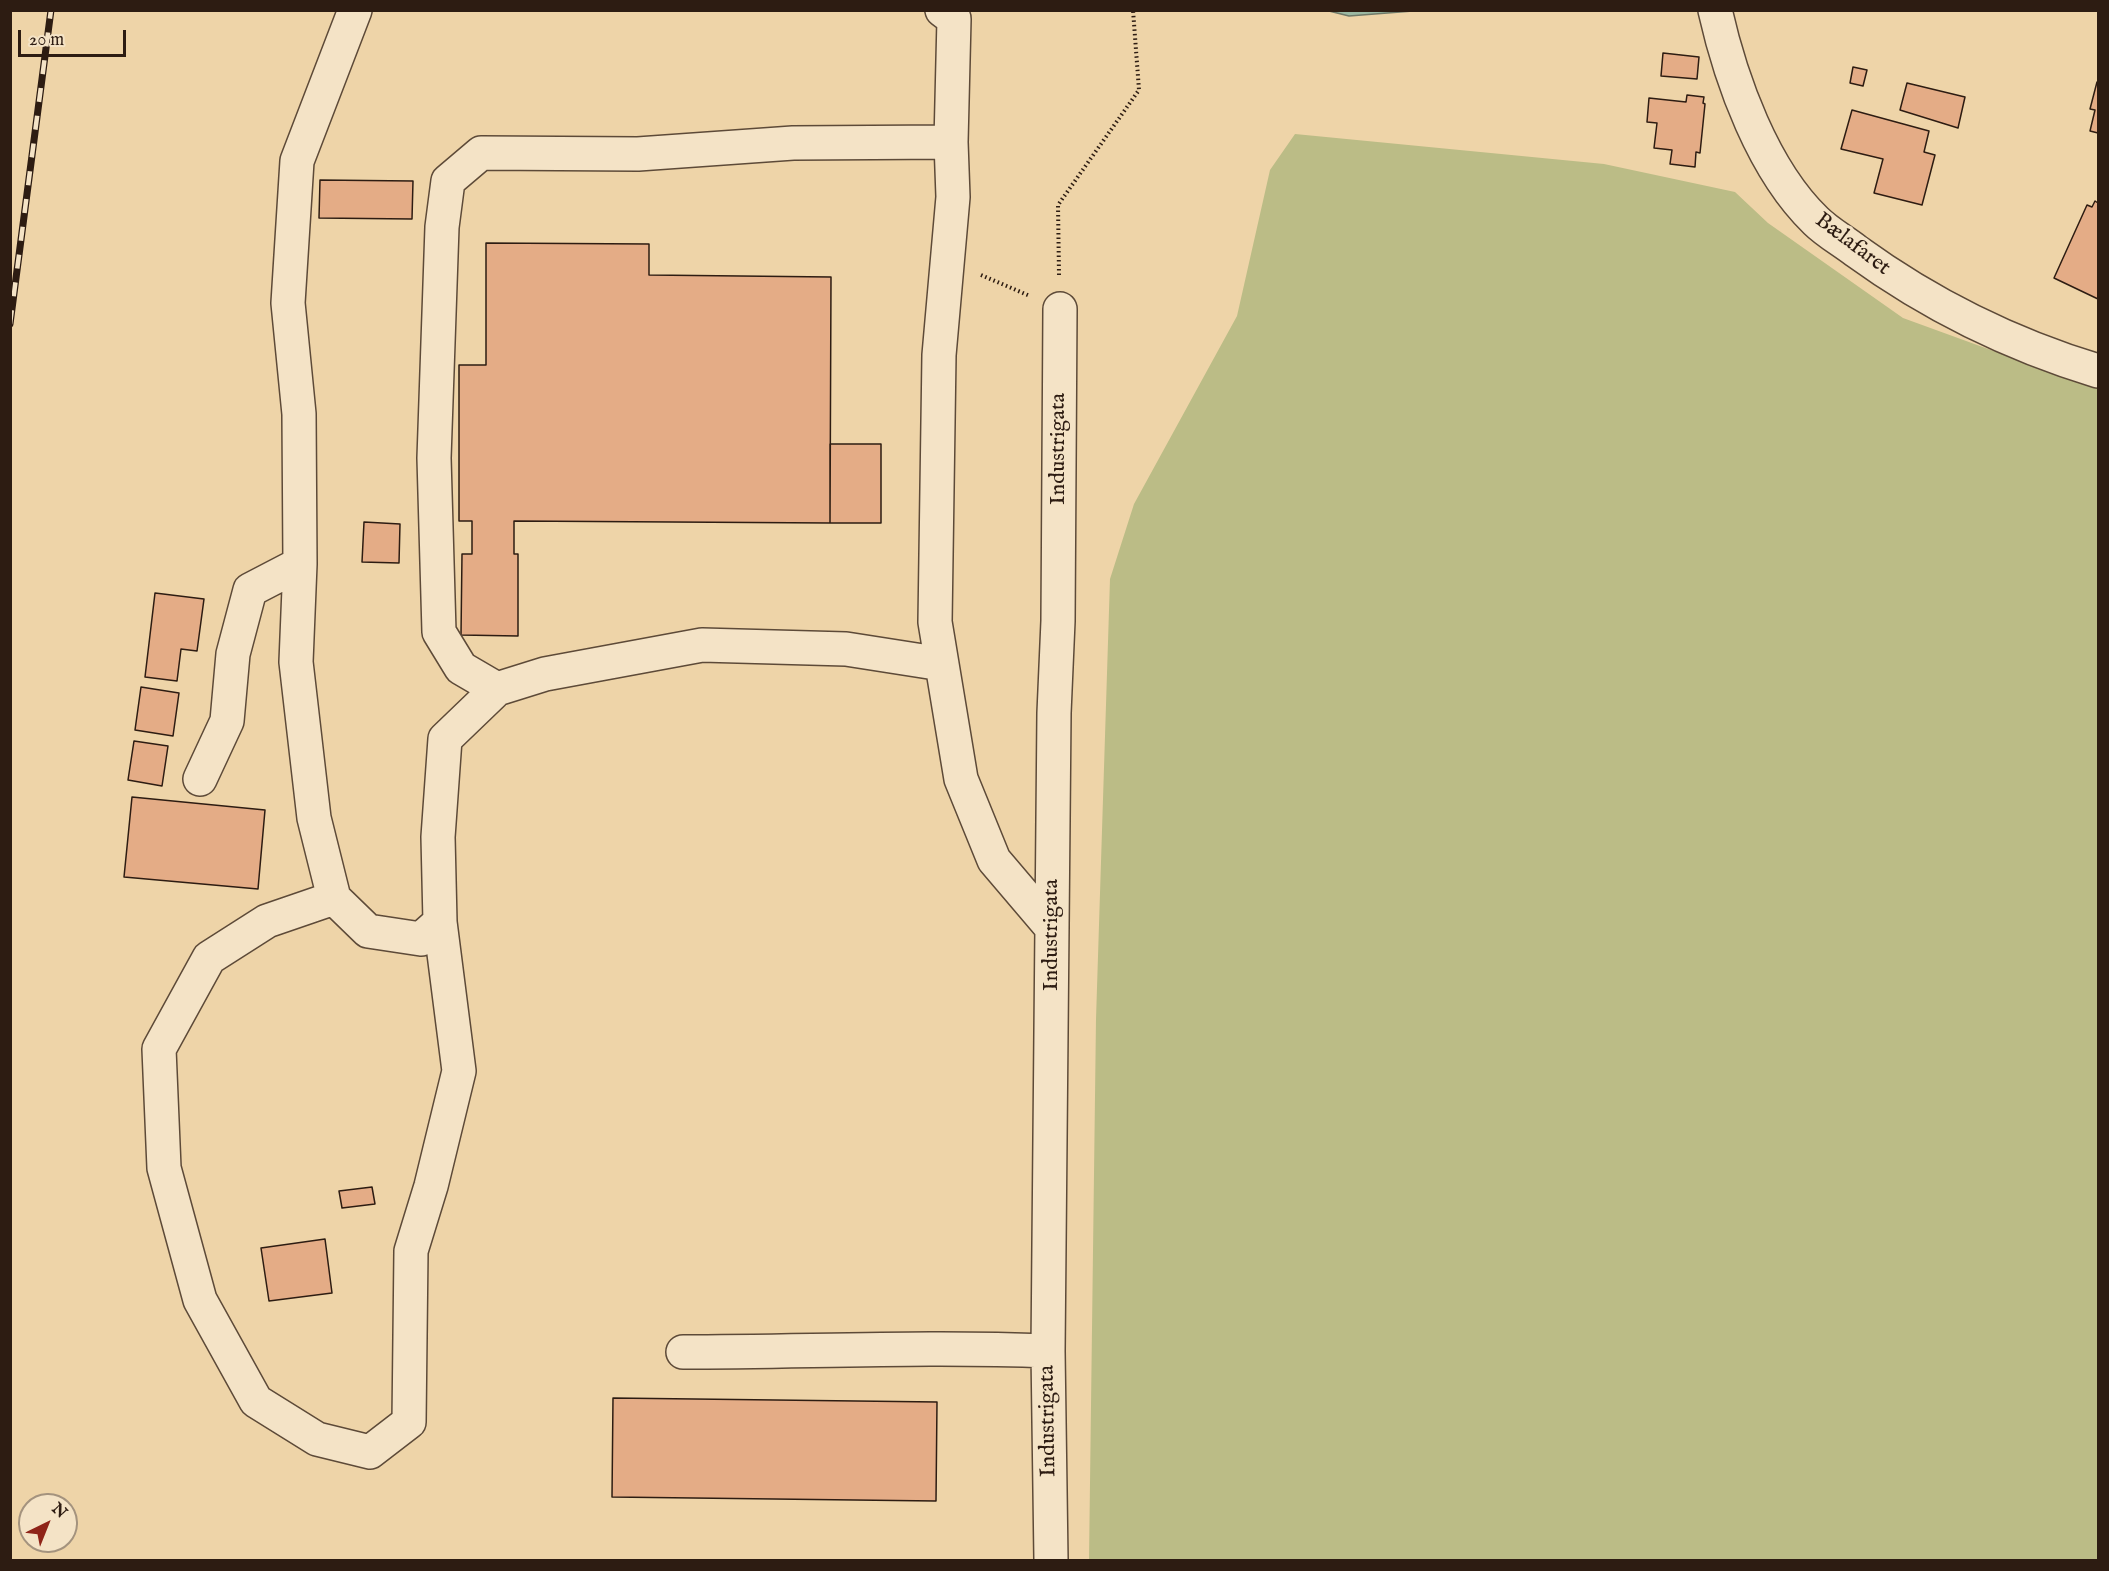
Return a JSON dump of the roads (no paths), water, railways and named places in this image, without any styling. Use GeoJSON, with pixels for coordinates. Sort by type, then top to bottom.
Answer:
{"type":"FeatureCollection","features":[{"type":"Feature","properties":{"kind":"street"},"geometry":{"type":"LineString","coordinates":[[355,10],[297,161],[288,303],[299,414],[300,564],[296,662],[314,818],[334,898],[368,931],[421,939],[440,922]]}},
{"type":"Feature","properties":{"kind":"street"},"geometry":{"type":"LineString","coordinates":[[942,10],[954,19],[951,142],[953,197],[939,355],[935,622],[962,779],[994,860],[1051,927]]}},
{"type":"Feature","properties":{"kind":"street","name":"Bælafaret"},"geometry":{"type":"LineString","coordinates":[[1715,10],[1749,116],[1779,175],[1816,221],[1886,273],[1992,333],[2057,359],[2098,371]]}},
{"type":"Feature","properties":{"kind":"street"},"geometry":{"type":"LineString","coordinates":[[498,690],[460,668],[439,632],[434,458],[442,227],[448,181],[481,153],[638,154],[793,143],[951,142]]}},
{"type":"Feature","properties":{"kind":"street","name":"Industrigata"},"geometry":{"type":"LineString","coordinates":[[1051,1560],[1048,1351],[1052,1151],[1051,927],[1054,713],[1058,621],[1060,309]]}},
{"type":"Feature","properties":{"kind":"street"},"geometry":{"type":"LineString","coordinates":[[200,779],[227,721],[233,654],[250,590],[300,564]]}},
{"type":"Feature","properties":{"kind":"street"},"geometry":{"type":"LineString","coordinates":[[334,898],[267,921],[209,958],[159,1049],[164,1168],[200,1300],[256,1401],[317,1439],[370,1452],[409,1422],[411,1251],[431,1186],[459,1071],[440,922],[438,837],[445,740],[498,690],[545,674],[702,645],[846,649],[942,664]]}},
{"type":"Feature","properties":{"kind":"street"},"geometry":{"type":"LineString","coordinates":[[683,1352],[922,1350],[978,1347],[1048,1351]]}},
{"type":"Feature","properties":{"kind":"railway"},"geometry":{"type":"LineString","coordinates":[[10,324],[51,10]]}}]}
